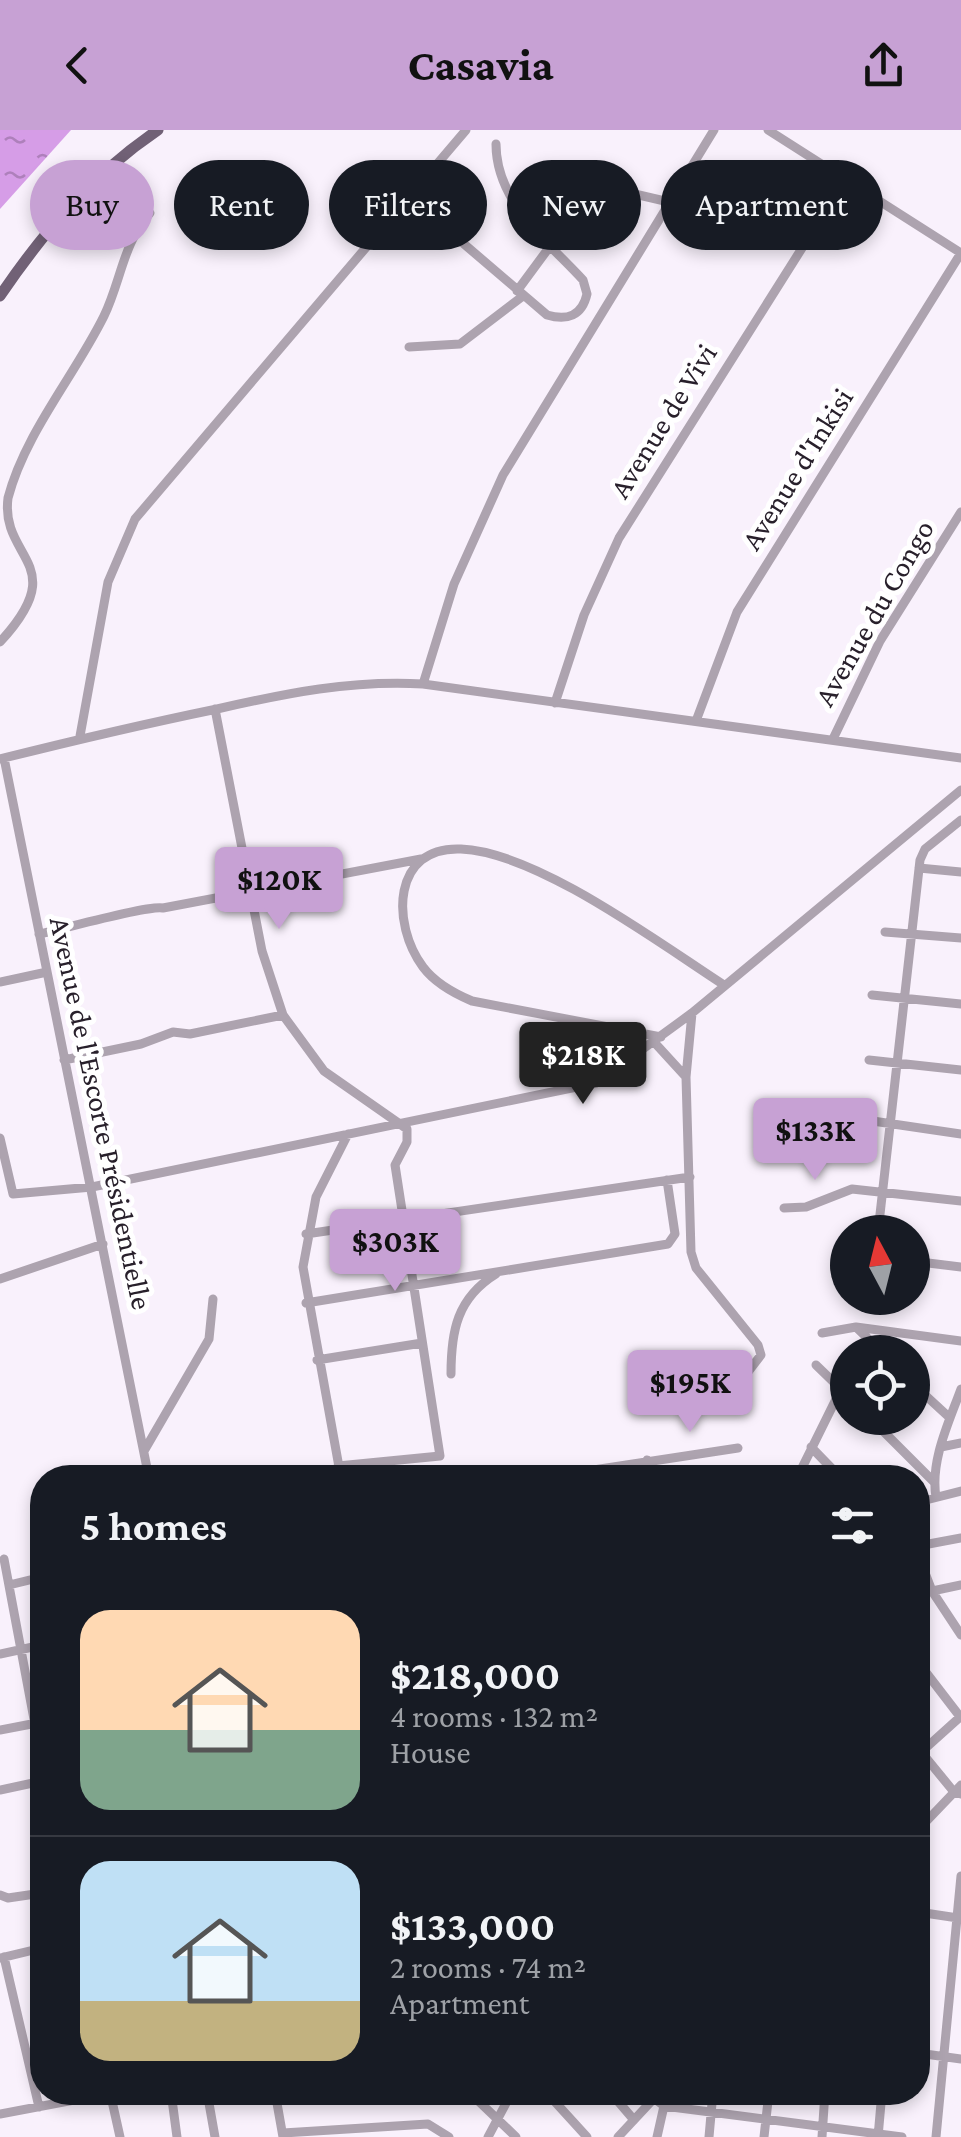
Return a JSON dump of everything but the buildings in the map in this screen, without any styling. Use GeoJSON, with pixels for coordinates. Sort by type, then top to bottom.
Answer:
{"type":"FeatureCollection","features":[{"type":"Feature","properties":{"kind":"main road"},"geometry":{"type":"LineString","coordinates":[[0,296],[76,198],[108,166],[158,130]]}},
{"type":"Feature","properties":{"kind":"street"},"geometry":{"type":"LineString","coordinates":[[440,160],[466,130]]}},
{"type":"Feature","properties":{"kind":"street"},"geometry":{"type":"LineString","coordinates":[[695,160],[714,130]]}},
{"type":"Feature","properties":{"kind":"street"},"geometry":{"type":"LineString","coordinates":[[768,130],[814,160]]}},
{"type":"Feature","properties":{"kind":"street"},"geometry":{"type":"LineString","coordinates":[[496,144],[507,191]]}},
{"type":"Feature","properties":{"kind":"street"},"geometry":{"type":"LineString","coordinates":[[883,204],[961,253]]}},
{"type":"Feature","properties":{"kind":"street"},"geometry":{"type":"LineString","coordinates":[[423,684],[461,565],[503,475],[661,215]]}},
{"type":"Feature","properties":{"kind":"street"},"geometry":{"type":"LineString","coordinates":[[0,642],[16,625],[33,591],[29,568],[7,516],[8,498],[32,444],[104,318],[128,250]]}},
{"type":"Feature","properties":{"kind":"street"},"geometry":{"type":"LineString","coordinates":[[80,736],[108,582],[135,519],[364,250]]}},
{"type":"Feature","properties":{"kind":"street"},"geometry":{"type":"LineString","coordinates":[[470,250],[520,294],[558,318],[576,315],[584,306],[583,280],[556,250]]}},
{"type":"Feature","properties":{"kind":"street"},"geometry":{"type":"LineString","coordinates":[[409,347],[460,344],[520,294],[549,250]]}},
{"type":"Feature","properties":{"kind":"street","name":"Avenue de Vivi"},"geometry":{"type":"LineString","coordinates":[[556,703],[584,615],[619,538],[800,250]]}},
{"type":"Feature","properties":{"kind":"street","name":"Avenue d'Inkisi"},"geometry":{"type":"LineString","coordinates":[[696,720],[736,612],[961,253]]}},
{"type":"Feature","properties":{"kind":"street","name":"Avenue du Congo"},"geometry":{"type":"LineString","coordinates":[[832,739],[880,640],[961,512]]}},
{"type":"Feature","properties":{"kind":"street"},"geometry":{"type":"LineString","coordinates":[[2,758],[80,736],[329,685],[423,684],[961,758]]}},
{"type":"Feature","properties":{"kind":"street"},"geometry":{"type":"LineString","coordinates":[[214,709],[262,951],[283,1015],[324,1071],[368,1106],[404,1123]]}},
{"type":"Feature","properties":{"kind":"street","name":"Avenue de l'Escorte Présidentielle"},"geometry":{"type":"LineString","coordinates":[[2,758],[147,1465]]}},
{"type":"Feature","properties":{"kind":"street"},"geometry":{"type":"LineString","coordinates":[[0,1138],[13,1194],[92,1187],[596,1083],[658,1040],[960,796]]}},
{"type":"Feature","properties":{"kind":"street"},"geometry":{"type":"LineString","coordinates":[[881,1215],[919,868],[925,849],[961,820]]}},
{"type":"Feature","properties":{"kind":"street"},"geometry":{"type":"LineString","coordinates":[[39,934],[128,915],[149,906],[164,908],[424,858],[447,849],[464,849],[559,882],[724,985]]}},
{"type":"Feature","properties":{"kind":"street"},"geometry":{"type":"LineString","coordinates":[[424,858],[407,874],[400,894],[408,942],[433,979],[472,1002],[658,1040],[686,1077]]}},
{"type":"Feature","properties":{"kind":"street"},"geometry":{"type":"LineString","coordinates":[[919,868],[961,872]]}},
{"type":"Feature","properties":{"kind":"street"},"geometry":{"type":"LineString","coordinates":[[885,932],[961,938]]}},
{"type":"Feature","properties":{"kind":"street"},"geometry":{"type":"LineString","coordinates":[[0,982],[46,972]]}},
{"type":"Feature","properties":{"kind":"street"},"geometry":{"type":"LineString","coordinates":[[872,995],[961,1004]]}},
{"type":"Feature","properties":{"kind":"street"},"geometry":{"type":"LineString","coordinates":[[692,1013],[686,1077],[692,1260],[761,1354],[721,1408]]}},
{"type":"Feature","properties":{"kind":"street"},"geometry":{"type":"LineString","coordinates":[[64,1060],[142,1044],[173,1032],[190,1034],[283,1015]]}},
{"type":"Feature","properties":{"kind":"street"},"geometry":{"type":"LineString","coordinates":[[869,1060],[961,1070]]}},
{"type":"Feature","properties":{"kind":"street"},"geometry":{"type":"LineString","coordinates":[[866,1120],[961,1134]]}},
{"type":"Feature","properties":{"kind":"street"},"geometry":{"type":"LineString","coordinates":[[383,1465],[440,1456],[395,1165],[408,1142],[404,1123]]}},
{"type":"Feature","properties":{"kind":"street"},"geometry":{"type":"LineString","coordinates":[[338,1465],[306,1303],[306,1234],[321,1185],[348,1134]]}},
{"type":"Feature","properties":{"kind":"street"},"geometry":{"type":"LineString","coordinates":[[306,1234],[690,1177]]}},
{"type":"Feature","properties":{"kind":"street"},"geometry":{"type":"LineString","coordinates":[[306,1303],[672,1242],[667,1180]]}},
{"type":"Feature","properties":{"kind":"street"},"geometry":{"type":"LineString","coordinates":[[784,1208],[806,1207],[852,1189],[961,1201]]}},
{"type":"Feature","properties":{"kind":"street"},"geometry":{"type":"LineString","coordinates":[[0,1280],[103,1244]]}},
{"type":"Feature","properties":{"kind":"street"},"geometry":{"type":"LineString","coordinates":[[930,1263],[961,1267]]}},
{"type":"Feature","properties":{"kind":"street"},"geometry":{"type":"LineString","coordinates":[[451,1374],[452,1333],[462,1308],[480,1286],[503,1270]]}},
{"type":"Feature","properties":{"kind":"street"},"geometry":{"type":"LineString","coordinates":[[144,1451],[209,1339],[213,1299]]}},
{"type":"Feature","properties":{"kind":"street"},"geometry":{"type":"LineString","coordinates":[[822,1333],[856,1327],[961,1341]]}},
{"type":"Feature","properties":{"kind":"street"},"geometry":{"type":"LineString","coordinates":[[856,1327],[864,1335]]}},
{"type":"Feature","properties":{"kind":"street"},"geometry":{"type":"LineString","coordinates":[[316,1360],[422,1342]]}},
{"type":"Feature","properties":{"kind":"street"},"geometry":{"type":"LineString","coordinates":[[816,1365],[830,1378]]}},
{"type":"Feature","properties":{"kind":"street"},"geometry":{"type":"LineString","coordinates":[[936,1497],[934,1482],[941,1447],[960,1393]]}},
{"type":"Feature","properties":{"kind":"street"},"geometry":{"type":"LineString","coordinates":[[930,1400],[950,1418]]}},
{"type":"Feature","properties":{"kind":"street"},"geometry":{"type":"LineString","coordinates":[[803,1465],[830,1415]]}},
{"type":"Feature","properties":{"kind":"street"},"geometry":{"type":"LineString","coordinates":[[887,1435],[917,1465]]}},
{"type":"Feature","properties":{"kind":"street"},"geometry":{"type":"LineString","coordinates":[[941,1447],[961,1443]]}},
{"type":"Feature","properties":{"kind":"street"},"geometry":{"type":"LineString","coordinates":[[811,1447],[828,1465]]}},
{"type":"Feature","properties":{"kind":"street"},"geometry":{"type":"LineString","coordinates":[[617,1465],[738,1448]]}},
{"type":"Feature","properties":{"kind":"street"},"geometry":{"type":"LineString","coordinates":[[647,1460],[648,1465]]}},
{"type":"Feature","properties":{"kind":"street"},"geometry":{"type":"LineString","coordinates":[[930,1478],[934,1482]]}},
{"type":"Feature","properties":{"kind":"street"},"geometry":{"type":"LineString","coordinates":[[930,1499],[961,1491]]}},
{"type":"Feature","properties":{"kind":"street"},"geometry":{"type":"LineString","coordinates":[[930,1544],[961,1538]]}},
{"type":"Feature","properties":{"kind":"street"},"geometry":{"type":"LineString","coordinates":[[4,1559],[30,1690]]}},
{"type":"Feature","properties":{"kind":"street"},"geometry":{"type":"LineString","coordinates":[[9,1585],[30,1580]]}},
{"type":"Feature","properties":{"kind":"street"},"geometry":{"type":"LineString","coordinates":[[932,1591],[961,1585]]}},
{"type":"Feature","properties":{"kind":"street"},"geometry":{"type":"LineString","coordinates":[[930,1586],[961,1635]]}},
{"type":"Feature","properties":{"kind":"street"},"geometry":{"type":"LineString","coordinates":[[0,1654],[30,1648]]}},
{"type":"Feature","properties":{"kind":"street"},"geometry":{"type":"LineString","coordinates":[[930,1678],[961,1718],[930,1743]]}},
{"type":"Feature","properties":{"kind":"street"},"geometry":{"type":"LineString","coordinates":[[0,1730],[30,1724]]}},
{"type":"Feature","properties":{"kind":"street"},"geometry":{"type":"LineString","coordinates":[[930,1762],[959,1790],[930,1818]]}},
{"type":"Feature","properties":{"kind":"street"},"geometry":{"type":"LineString","coordinates":[[0,1790],[30,1784]]}},
{"type":"Feature","properties":{"kind":"street"},"geometry":{"type":"LineString","coordinates":[[936,2137],[961,1876]]}},
{"type":"Feature","properties":{"kind":"street"},"geometry":{"type":"LineString","coordinates":[[0,1895],[8,1898],[30,1895]]}},
{"type":"Feature","properties":{"kind":"street"},"geometry":{"type":"LineString","coordinates":[[930,1914],[959,1918]]}},
{"type":"Feature","properties":{"kind":"street"},"geometry":{"type":"LineString","coordinates":[[30,1951],[2,1958],[30,2068]]}},
{"type":"Feature","properties":{"kind":"street"},"geometry":{"type":"LineString","coordinates":[[930,2055],[961,2059]]}},
{"type":"Feature","properties":{"kind":"street"},"geometry":{"type":"LineString","coordinates":[[0,2114],[50,2105]]}},
{"type":"Feature","properties":{"kind":"street"},"geometry":{"type":"LineString","coordinates":[[113,2105],[120,2137]]}},
{"type":"Feature","properties":{"kind":"street"},"geometry":{"type":"LineString","coordinates":[[172,2105],[178,2137]]}},
{"type":"Feature","properties":{"kind":"street"},"geometry":{"type":"LineString","coordinates":[[209,2105],[215,2137]]}},
{"type":"Feature","properties":{"kind":"street"},"geometry":{"type":"LineString","coordinates":[[277,2105],[283,2135],[428,2124],[449,2137]]}},
{"type":"Feature","properties":{"kind":"street"},"geometry":{"type":"LineString","coordinates":[[484,2105],[516,2137]]}},
{"type":"Feature","properties":{"kind":"street"},"geometry":{"type":"LineString","coordinates":[[488,2137],[505,2105]]}},
{"type":"Feature","properties":{"kind":"street"},"geometry":{"type":"LineString","coordinates":[[558,2105],[587,2137]]}},
{"type":"Feature","properties":{"kind":"street"},"geometry":{"type":"LineString","coordinates":[[621,2105],[634,2120]]}},
{"type":"Feature","properties":{"kind":"street"},"geometry":{"type":"LineString","coordinates":[[618,2137],[649,2105]]}},
{"type":"Feature","properties":{"kind":"street"},"geometry":{"type":"LineString","coordinates":[[709,2137],[711,2105]]}},
{"type":"Feature","properties":{"kind":"street"},"geometry":{"type":"LineString","coordinates":[[764,2137],[766,2105]]}},
{"type":"Feature","properties":{"kind":"street"},"geometry":{"type":"LineString","coordinates":[[822,2132],[824,2105]]}},
{"type":"Feature","properties":{"kind":"street"},"geometry":{"type":"LineString","coordinates":[[878,2135],[881,2105]]}},
{"type":"Feature","properties":{"kind":"street"},"geometry":{"type":"LineString","coordinates":[[657,2137],[664,2106],[765,2118],[822,2132],[902,2137]]}},
{"type":"Feature","properties":{"kind":"water"},"geometry":{"type":"Polygon","coordinates":[[[0,130],[71,130],[44,160],[30,160],[30,176],[0,209],[0,130]]]}}]}
